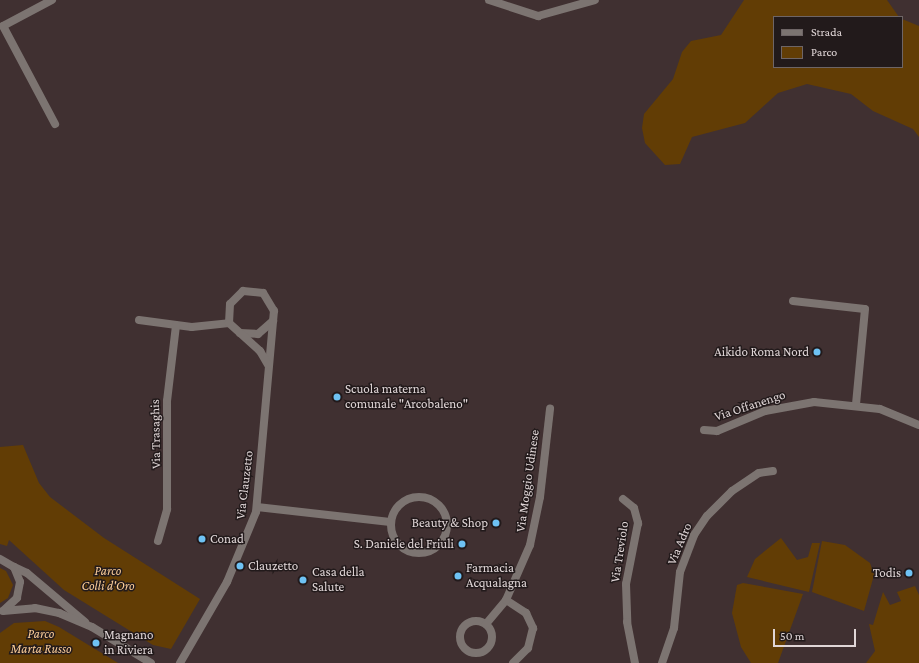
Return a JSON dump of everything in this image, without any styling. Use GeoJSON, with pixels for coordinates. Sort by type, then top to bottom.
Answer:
{"type":"FeatureCollection","features":[{"type":"Feature","properties":{"kind":"street"},"geometry":{"type":"LineString","coordinates":[[52,0],[3,26],[55,124]]}},
{"type":"Feature","properties":{"kind":"street"},"geometry":{"type":"LineString","coordinates":[[489,0],[538,16],[595,0]]}},
{"type":"Feature","properties":{"kind":"street","name":"Via Clauzetto"},"geometry":{"type":"LineString","coordinates":[[180,663],[227,582],[250,533],[257,507],[268,365],[273,321],[270,300],[259,290],[249,290],[239,293],[230,304],[229,323]]}},
{"type":"Feature","properties":{"kind":"street"},"geometry":{"type":"LineString","coordinates":[[793,301],[865,309],[856,405]]}},
{"type":"Feature","properties":{"kind":"street"},"geometry":{"type":"LineString","coordinates":[[139,320],[176,326],[229,323],[260,351],[268,365]]}},
{"type":"Feature","properties":{"kind":"street"},"geometry":{"type":"LineString","coordinates":[[239,333],[258,334],[273,321]]}},
{"type":"Feature","properties":{"kind":"street","name":"Via Trasaghis"},"geometry":{"type":"LineString","coordinates":[[158,541],[167,508],[167,401],[176,326]]}},
{"type":"Feature","properties":{"kind":"street","name":"Via Offanengo"},"geometry":{"type":"LineString","coordinates":[[704,430],[717,431],[783,406],[814,402],[856,405],[900,414],[919,425]]}},
{"type":"Feature","properties":{"kind":"street","name":"Via Moggio Udinese"},"geometry":{"type":"LineString","coordinates":[[486,624],[506,600],[535,529],[550,409]]}},
{"type":"Feature","properties":{"kind":"street","name":"Via Adro"},"geometry":{"type":"LineString","coordinates":[[662,663],[674,628],[680,572],[694,535],[710,512],[732,491],[759,473],[773,471]]}},
{"type":"Feature","properties":{"kind":"street"},"geometry":{"type":"LineString","coordinates":[[422,497],[443,509],[448,528],[434,550],[416,554],[408,551],[394,540],[390,522],[399,505],[422,497]]}},
{"type":"Feature","properties":{"kind":"street","name":"Via Treviolo"},"geometry":{"type":"LineString","coordinates":[[622,499],[634,508],[638,518],[626,584],[626,622],[635,663]]}},
{"type":"Feature","properties":{"kind":"street"},"geometry":{"type":"LineString","coordinates":[[257,507],[390,522]]}},
{"type":"Feature","properties":{"kind":"street"},"geometry":{"type":"LineString","coordinates":[[0,559],[27,573],[92,627],[150,663]]}},
{"type":"Feature","properties":{"kind":"street"},"geometry":{"type":"LineString","coordinates":[[1,612],[19,594],[20,582],[14,567]]}},
{"type":"Feature","properties":{"kind":"street"},"geometry":{"type":"LineString","coordinates":[[506,600],[526,613],[534,628],[528,648],[513,663]]}},
{"type":"Feature","properties":{"kind":"street"},"geometry":{"type":"LineString","coordinates":[[1,612],[44,608],[92,627]]}},
{"type":"Feature","properties":{"kind":"street"},"geometry":{"type":"LineString","coordinates":[[476,621],[486,624],[492,633],[491,644],[479,653],[468,651],[461,643],[462,628],[476,621]]}},
{"type":"Feature","properties":{"kind":"green space"},"geometry":{"type":"Polygon","coordinates":[[[744,0],[887,0],[898,16],[773,16],[773,68],[903,68],[903,19],[919,26],[919,137],[913,129],[873,111],[851,94],[807,84],[778,93],[745,123],[692,137],[680,164],[665,165],[645,143],[642,128],[644,114],[673,79],[682,52],[691,41],[721,35],[744,0]]]}},
{"type":"Feature","properties":{"kind":"green space","name":"Parco Colli d'Oro"},"geometry":{"type":"Polygon","coordinates":[[[23,445],[39,483],[50,497],[104,538],[200,599],[171,649],[153,645],[64,590],[9,540],[7,546],[0,544],[0,447],[23,445]]]}},
{"type":"Feature","properties":{"kind":"green space"},"geometry":{"type":"Polygon","coordinates":[[[781,538],[797,560],[808,557],[812,543],[820,543],[809,592],[747,577],[755,559],[781,538]]]}},
{"type":"Feature","properties":{"kind":"green space"},"geometry":{"type":"Polygon","coordinates":[[[822,541],[845,545],[870,563],[874,575],[864,611],[812,592],[822,541]]]}},
{"type":"Feature","properties":{"kind":"green space"},"geometry":{"type":"Polygon","coordinates":[[[0,568],[6,571],[13,585],[8,598],[0,603],[0,568]]]}},
{"type":"Feature","properties":{"kind":"green space"},"geometry":{"type":"Polygon","coordinates":[[[743,583],[803,594],[778,663],[751,663],[741,647],[732,613],[737,585],[743,583]]]}},
{"type":"Feature","properties":{"kind":"green space"},"geometry":{"type":"Polygon","coordinates":[[[915,586],[919,595],[919,663],[866,663],[875,651],[869,624],[873,625],[883,592],[890,605],[901,601],[897,592],[915,586]]]}},
{"type":"Feature","properties":{"kind":"green space","name":"Parco Marta Russo"},"geometry":{"type":"Polygon","coordinates":[[[45,621],[59,627],[118,663],[0,663],[0,633],[14,623],[45,621]]]}},
{"type":"Feature","properties":{"kind":"place","name":"Aikido Roma Nord"},"geometry":{"type":"Point","coordinates":[817,352]}},
{"type":"Feature","properties":{"kind":"place","name":"Scuola materna comunale \"Arcobaleno\""},"geometry":{"type":"Point","coordinates":[337,397]}},
{"type":"Feature","properties":{"kind":"place","name":"Beauty & Shop"},"geometry":{"type":"Point","coordinates":[496,523]}},
{"type":"Feature","properties":{"kind":"place","name":"Conad"},"geometry":{"type":"Point","coordinates":[202,539]}},
{"type":"Feature","properties":{"kind":"place","name":"S. Daniele del Friuli"},"geometry":{"type":"Point","coordinates":[462,544]}},
{"type":"Feature","properties":{"kind":"place","name":"Clauzetto"},"geometry":{"type":"Point","coordinates":[240,566]}},
{"type":"Feature","properties":{"kind":"place","name":"Todis"},"geometry":{"type":"Point","coordinates":[909,573]}},
{"type":"Feature","properties":{"kind":"place","name":"Farmacia Acqualagna"},"geometry":{"type":"Point","coordinates":[458,576]}},
{"type":"Feature","properties":{"kind":"place","name":"Casa della Salute"},"geometry":{"type":"Point","coordinates":[303,580]}},
{"type":"Feature","properties":{"kind":"place","name":"Magnano in Riviera"},"geometry":{"type":"Point","coordinates":[96,643]}}]}
